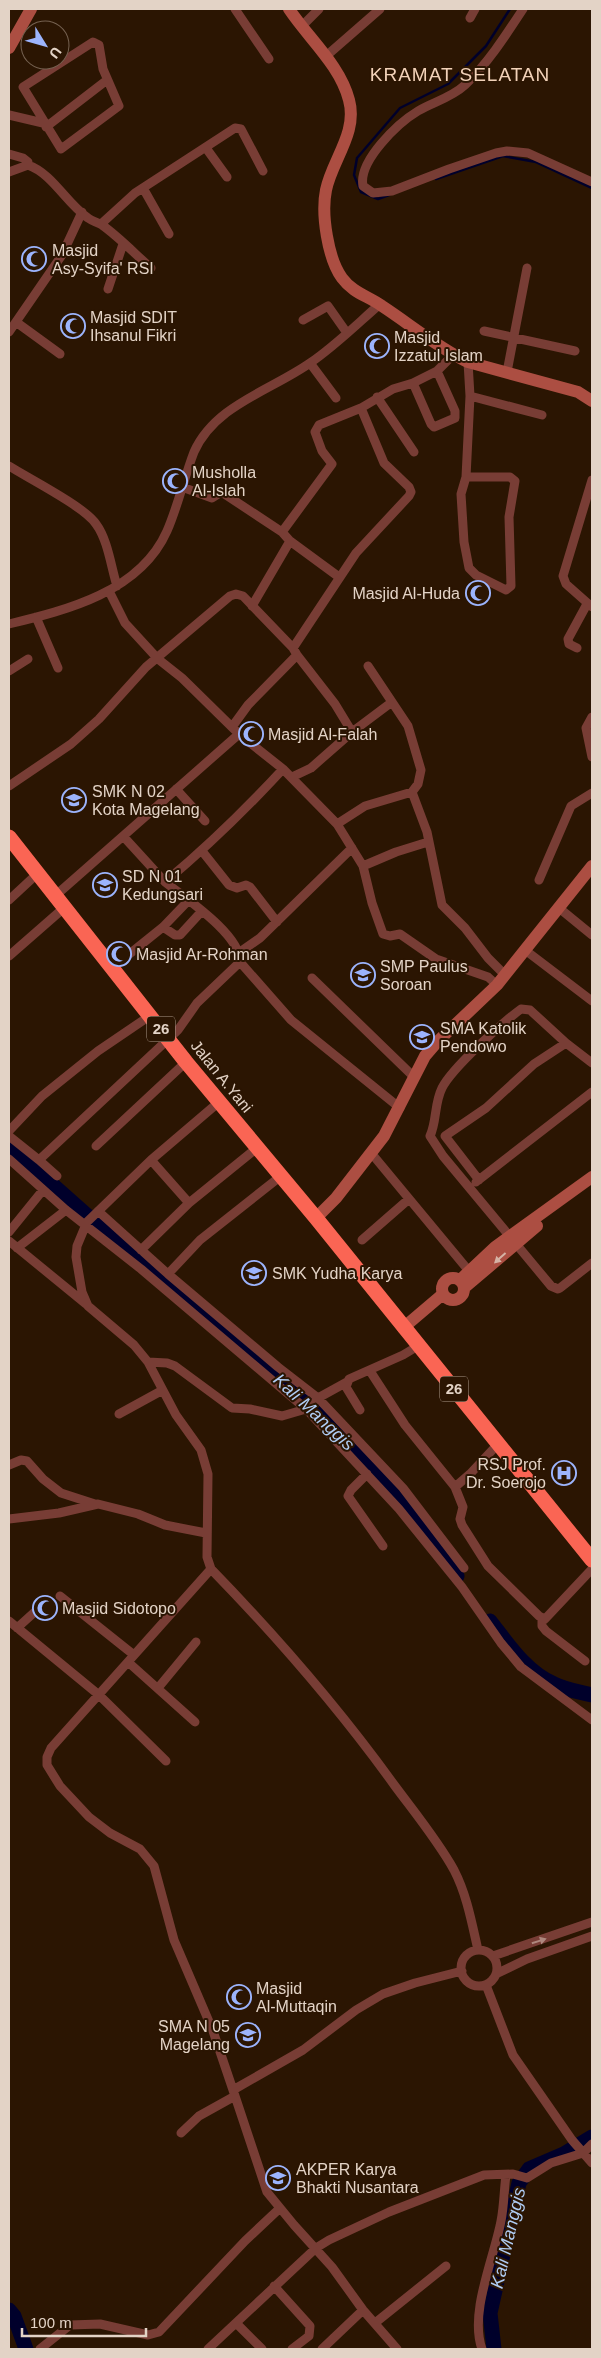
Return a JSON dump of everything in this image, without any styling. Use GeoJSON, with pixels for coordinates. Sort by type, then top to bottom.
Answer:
{"type":"FeatureCollection","features":[{"type":"Feature","properties":{"kind":"highway","name":"Jalan A.Yani"},"geometry":{"type":"LineString","coordinates":[[9,838],[151,1015],[186,1062],[316,1218]]}},
{"type":"Feature","properties":{"kind":"highway","name":"26"},"geometry":{"type":"LineString","coordinates":[[316,1218],[592,1560]]}},
{"type":"Feature","properties":{"kind":"street"},"geometry":{"type":"LineString","coordinates":[[9,48],[31,9]]}},
{"type":"Feature","properties":{"kind":"street"},"geometry":{"type":"LineString","coordinates":[[235,9],[268,59]]}},
{"type":"Feature","properties":{"kind":"street"},"geometry":{"type":"LineString","coordinates":[[289,9],[339,74],[350,101],[351,114],[342,153],[326,191],[324,215],[330,252],[341,277],[354,291],[380,304],[453,355],[468,362],[578,392],[591,398]]}},
{"type":"Feature","properties":{"kind":"street"},"geometry":{"type":"LineString","coordinates":[[301,27],[319,9]]}},
{"type":"Feature","properties":{"kind":"street"},"geometry":{"type":"LineString","coordinates":[[325,57],[380,9]]}},
{"type":"Feature","properties":{"kind":"street"},"geometry":{"type":"LineString","coordinates":[[470,18],[475,9]]}},
{"type":"Feature","properties":{"kind":"street"},"geometry":{"type":"LineString","coordinates":[[523,9],[476,74],[463,87],[449,97],[418,111],[395,129],[365,166],[363,186],[373,193],[392,191],[496,152],[518,151],[544,159],[592,182]]}},
{"type":"Feature","properties":{"kind":"street"},"geometry":{"type":"LineString","coordinates":[[93,42],[99,45],[101,63],[107,80],[119,102],[118,108],[62,148],[59,148],[23,89],[24,86],[93,42]]}},
{"type":"Feature","properties":{"kind":"street"},"geometry":{"type":"LineString","coordinates":[[45,125],[107,80]]}},
{"type":"Feature","properties":{"kind":"street"},"geometry":{"type":"LineString","coordinates":[[9,115],[45,125]]}},
{"type":"Feature","properties":{"kind":"street"},"geometry":{"type":"LineString","coordinates":[[101,224],[142,188],[238,127],[263,171]]}},
{"type":"Feature","properties":{"kind":"street"},"geometry":{"type":"LineString","coordinates":[[206,148],[227,177]]}},
{"type":"Feature","properties":{"kind":"street"},"geometry":{"type":"LineString","coordinates":[[9,154],[26,160],[28,165],[45,174],[62,195],[82,212],[101,224],[151,268]]}},
{"type":"Feature","properties":{"kind":"street"},"geometry":{"type":"LineString","coordinates":[[9,172],[28,165]]}},
{"type":"Feature","properties":{"kind":"street"},"geometry":{"type":"LineString","coordinates":[[142,188],[169,234]]}},
{"type":"Feature","properties":{"kind":"street"},"geometry":{"type":"LineString","coordinates":[[9,332],[62,254],[82,212]]}},
{"type":"Feature","properties":{"kind":"street"},"geometry":{"type":"LineString","coordinates":[[108,289],[123,244]]}},
{"type":"Feature","properties":{"kind":"street"},"geometry":{"type":"LineString","coordinates":[[507,372],[527,268]]}},
{"type":"Feature","properties":{"kind":"street"},"geometry":{"type":"LineString","coordinates":[[9,624],[51,615],[113,589],[148,561],[167,531],[197,443],[217,419],[310,363],[380,304]]}},
{"type":"Feature","properties":{"kind":"street"},"geometry":{"type":"LineString","coordinates":[[303,320],[328,306],[347,333]]}},
{"type":"Feature","properties":{"kind":"street"},"geometry":{"type":"LineString","coordinates":[[16,322],[60,354]]}},
{"type":"Feature","properties":{"kind":"street"},"geometry":{"type":"LineString","coordinates":[[484,331],[514,336],[575,351]]}},
{"type":"Feature","properties":{"kind":"street"},"geometry":{"type":"LineString","coordinates":[[282,532],[332,464],[322,451],[315,432],[319,425],[361,408],[393,389],[413,383],[436,372],[453,355]]}},
{"type":"Feature","properties":{"kind":"street"},"geometry":{"type":"LineString","coordinates":[[466,477],[510,477],[515,481],[509,513],[511,586],[506,590],[500,589],[476,575],[469,568],[464,542],[461,494],[466,477],[470,396],[468,362]]}},
{"type":"Feature","properties":{"kind":"street"},"geometry":{"type":"LineString","coordinates":[[310,363],[336,398]]}},
{"type":"Feature","properties":{"kind":"street"},"geometry":{"type":"LineString","coordinates":[[413,383],[431,424],[437,428],[455,418],[456,415],[436,372]]}},
{"type":"Feature","properties":{"kind":"street"},"geometry":{"type":"LineString","coordinates":[[470,396],[542,415]]}},
{"type":"Feature","properties":{"kind":"street"},"geometry":{"type":"LineString","coordinates":[[377,397],[414,452]]}},
{"type":"Feature","properties":{"kind":"street"},"geometry":{"type":"LineString","coordinates":[[232,727],[248,705],[295,651],[338,577],[356,553],[409,496],[409,487],[384,463],[361,408]]}},
{"type":"Feature","properties":{"kind":"street"},"geometry":{"type":"LineString","coordinates":[[9,466],[46,488],[95,522],[101,534],[113,589],[124,624],[158,659],[182,678],[239,734],[292,777],[337,824],[363,866],[372,904],[383,934],[390,936],[400,934],[436,959],[488,978],[501,980]]}},
{"type":"Feature","properties":{"kind":"street"},"geometry":{"type":"LineString","coordinates":[[577,648],[568,642],[589,605],[566,584],[563,576],[592,480]]}},
{"type":"Feature","properties":{"kind":"street"},"geometry":{"type":"LineString","coordinates":[[182,487],[212,498],[220,493],[223,494],[282,532],[290,541],[338,577]]}},
{"type":"Feature","properties":{"kind":"street"},"geometry":{"type":"LineString","coordinates":[[252,606],[290,541]]}},
{"type":"Feature","properties":{"kind":"street"},"geometry":{"type":"LineString","coordinates":[[9,786],[71,744],[99,719],[146,668],[230,596],[236,594],[243,596],[295,651],[335,704],[352,732]]}},
{"type":"Feature","properties":{"kind":"street"},"geometry":{"type":"LineString","coordinates":[[36,618],[58,668]]}},
{"type":"Feature","properties":{"kind":"street"},"geometry":{"type":"LineString","coordinates":[[9,671],[28,659]]}},
{"type":"Feature","properties":{"kind":"street"},"geometry":{"type":"LineString","coordinates":[[337,824],[365,806],[412,792],[418,784],[420,770],[408,726],[368,666]]}},
{"type":"Feature","properties":{"kind":"street"},"geometry":{"type":"LineString","coordinates":[[292,777],[311,768],[352,732],[392,702]]}},
{"type":"Feature","properties":{"kind":"street"},"geometry":{"type":"LineString","coordinates":[[592,717],[586,728],[592,757]]}},
{"type":"Feature","properties":{"kind":"street"},"geometry":{"type":"LineString","coordinates":[[9,956],[123,836],[239,734]]}},
{"type":"Feature","properties":{"kind":"street"},"geometry":{"type":"LineString","coordinates":[[165,882],[202,851],[283,769]]}},
{"type":"Feature","properties":{"kind":"street"},"geometry":{"type":"LineString","coordinates":[[176,789],[205,821]]}},
{"type":"Feature","properties":{"kind":"street"},"geometry":{"type":"LineString","coordinates":[[412,792],[427,832],[442,905],[465,928],[488,958],[501,980]]}},
{"type":"Feature","properties":{"kind":"street"},"geometry":{"type":"LineString","coordinates":[[539,880],[571,806],[592,793]]}},
{"type":"Feature","properties":{"kind":"street"},"geometry":{"type":"LineString","coordinates":[[123,836],[165,882],[222,929],[240,952],[240,962],[291,1020],[400,1108]]}},
{"type":"Feature","properties":{"kind":"street"},"geometry":{"type":"LineString","coordinates":[[363,866],[396,852],[428,842]]}},
{"type":"Feature","properties":{"kind":"street"},"geometry":{"type":"LineString","coordinates":[[240,952],[260,938],[352,848]]}},
{"type":"Feature","properties":{"kind":"street"},"geometry":{"type":"LineString","coordinates":[[202,851],[229,885],[237,888],[246,885],[277,922]]}},
{"type":"Feature","properties":{"kind":"street"},"geometry":{"type":"LineString","coordinates":[[316,1218],[372,1154],[400,1108],[425,1056],[501,980],[592,867]]}},
{"type":"Feature","properties":{"kind":"street"},"geometry":{"type":"LineString","coordinates":[[9,900],[37,874]]}},
{"type":"Feature","properties":{"kind":"street"},"geometry":{"type":"LineString","coordinates":[[112,968],[163,927],[188,901]]}},
{"type":"Feature","properties":{"kind":"street"},"geometry":{"type":"LineString","coordinates":[[559,908],[592,935]]}},
{"type":"Feature","properties":{"kind":"street"},"geometry":{"type":"LineString","coordinates":[[163,927],[175,935],[180,935],[201,912]]}},
{"type":"Feature","properties":{"kind":"street"},"geometry":{"type":"LineString","coordinates":[[525,950],[592,1001]]}},
{"type":"Feature","properties":{"kind":"street"},"geometry":{"type":"LineString","coordinates":[[39,1160],[83,1122],[180,1028],[197,1003],[240,962]]}},
{"type":"Feature","properties":{"kind":"street"},"geometry":{"type":"LineString","coordinates":[[312,978],[414,1077]]}},
{"type":"Feature","properties":{"kind":"street"},"geometry":{"type":"LineString","coordinates":[[592,1063],[566,1043],[530,1010],[521,1009],[505,1021],[452,1074],[442,1087],[435,1106],[434,1128],[430,1139],[551,1286],[558,1289],[592,1263]]}},
{"type":"Feature","properties":{"kind":"street"},"geometry":{"type":"LineString","coordinates":[[9,1131],[42,1096],[98,1051],[151,1015]]}},
{"type":"Feature","properties":{"kind":"street"},"geometry":{"type":"LineString","coordinates":[[445,1136],[486,1108],[534,1064],[566,1043]]}},
{"type":"Feature","properties":{"kind":"street"},"geometry":{"type":"LineString","coordinates":[[96,1146],[186,1062]]}},
{"type":"Feature","properties":{"kind":"street"},"geometry":{"type":"LineString","coordinates":[[470,1188],[592,1092]]}},
{"type":"Feature","properties":{"kind":"street"},"geometry":{"type":"LineString","coordinates":[[88,1306],[82,1292],[76,1257],[77,1246],[86,1223],[151,1160],[219,1102]]}},
{"type":"Feature","properties":{"kind":"street"},"geometry":{"type":"LineString","coordinates":[[434,1128],[445,1136],[479,1180]]}},
{"type":"Feature","properties":{"kind":"street"},"geometry":{"type":"LineString","coordinates":[[9,1136],[57,1176]]}},
{"type":"Feature","properties":{"kind":"street"},"geometry":{"type":"LineString","coordinates":[[141,1250],[189,1204],[258,1147]]}},
{"type":"Feature","properties":{"kind":"street"},"geometry":{"type":"LineString","coordinates":[[372,1154],[409,1199],[464,1280],[462,1295],[457,1300],[449,1299],[443,1294],[403,1328]]}},
{"type":"Feature","properties":{"kind":"street"},"geometry":{"type":"LineString","coordinates":[[9,1159],[66,1210],[86,1223],[307,1408],[367,1474],[462,1587],[501,1643],[521,1667],[592,1720]]}},
{"type":"Feature","properties":{"kind":"street"},"geometry":{"type":"LineString","coordinates":[[151,1160],[189,1204]]}},
{"type":"Feature","properties":{"kind":"street"},"geometry":{"type":"LineString","coordinates":[[168,1274],[200,1240],[281,1176]]}},
{"type":"Feature","properties":{"kind":"street"},"geometry":{"type":"LineString","coordinates":[[464,1280],[592,1177]]}},
{"type":"Feature","properties":{"kind":"street"},"geometry":{"type":"LineString","coordinates":[[464,1280],[512,1240],[592,1183]]}},
{"type":"Feature","properties":{"kind":"street"},"geometry":{"type":"LineString","coordinates":[[9,1232],[44,1190]]}},
{"type":"Feature","properties":{"kind":"street"},"geometry":{"type":"LineString","coordinates":[[362,1240],[409,1199]]}},
{"type":"Feature","properties":{"kind":"street"},"geometry":{"type":"LineString","coordinates":[[17,1248],[66,1210]]}},
{"type":"Feature","properties":{"kind":"street"},"geometry":{"type":"LineString","coordinates":[[96,1212],[317,1398],[403,1488],[464,1568]]}},
{"type":"Feature","properties":{"kind":"street"},"geometry":{"type":"LineString","coordinates":[[9,1240],[134,1345],[148,1362],[176,1415],[201,1450],[208,1474],[206,1533],[207,1557],[211,1569],[272,1631],[349,1722],[434,1840],[454,1872],[468,1906],[478,1950]]}},
{"type":"Feature","properties":{"kind":"street"},"geometry":{"type":"LineString","coordinates":[[148,1362],[167,1363],[174,1366],[232,1408],[250,1409],[282,1416],[307,1408],[317,1398],[347,1382],[352,1377],[370,1371],[418,1346]]}},
{"type":"Feature","properties":{"kind":"street"},"geometry":{"type":"LineString","coordinates":[[370,1371],[406,1425],[455,1487],[464,1510],[460,1519],[462,1525],[488,1566],[542,1618],[542,1626],[546,1631],[585,1661]]}},
{"type":"Feature","properties":{"kind":"street"},"geometry":{"type":"LineString","coordinates":[[347,1382],[346,1387],[360,1410]]}},
{"type":"Feature","properties":{"kind":"street"},"geometry":{"type":"LineString","coordinates":[[119,1414],[162,1391]]}},
{"type":"Feature","properties":{"kind":"street"},"geometry":{"type":"LineString","coordinates":[[455,1487],[498,1444]]}},
{"type":"Feature","properties":{"kind":"street"},"geometry":{"type":"LineString","coordinates":[[9,1465],[21,1460],[27,1461],[43,1479],[61,1493],[138,1514],[156,1522],[206,1533]]}},
{"type":"Feature","properties":{"kind":"street"},"geometry":{"type":"LineString","coordinates":[[367,1474],[351,1490],[348,1496],[383,1546]]}},
{"type":"Feature","properties":{"kind":"street"},"geometry":{"type":"LineString","coordinates":[[9,1519],[59,1513],[98,1504]]}},
{"type":"Feature","properties":{"kind":"street"},"geometry":{"type":"LineString","coordinates":[[542,1618],[548,1617],[592,1568]]}},
{"type":"Feature","properties":{"kind":"street"},"geometry":{"type":"LineString","coordinates":[[211,1569],[51,1748],[47,1757],[47,1765],[60,1786],[89,1817],[110,1833],[140,1850],[154,1866],[174,1940],[213,2031],[266,2192],[316,2248],[363,2310],[396,2349]]}},
{"type":"Feature","properties":{"kind":"street"},"geometry":{"type":"LineString","coordinates":[[60,1596],[131,1659],[158,1688],[195,1722]]}},
{"type":"Feature","properties":{"kind":"street"},"geometry":{"type":"LineString","coordinates":[[17,1628],[38,1609]]}},
{"type":"Feature","properties":{"kind":"street"},"geometry":{"type":"LineString","coordinates":[[9,1622],[99,1695],[166,1761]]}},
{"type":"Feature","properties":{"kind":"street"},"geometry":{"type":"LineString","coordinates":[[158,1688],[196,1642]]}},
{"type":"Feature","properties":{"kind":"street"},"geometry":{"type":"LineString","coordinates":[[486,1985],[471,1984],[463,1976],[464,1960],[467,1955],[478,1950],[493,1956],[592,1922]]}},
{"type":"Feature","properties":{"kind":"street"},"geometry":{"type":"LineString","coordinates":[[486,1985],[496,1974],[527,1959],[592,1936]]}},
{"type":"Feature","properties":{"kind":"street"},"geometry":{"type":"LineString","coordinates":[[493,1956],[497,1964],[496,1974]]}},
{"type":"Feature","properties":{"kind":"street"},"geometry":{"type":"LineString","coordinates":[[181,2133],[199,2116],[303,2050],[356,2010],[383,1994],[415,1983],[462,1971]]}},
{"type":"Feature","properties":{"kind":"street"},"geometry":{"type":"LineString","coordinates":[[486,1985],[513,2055],[572,2140],[592,2163]]}},
{"type":"Feature","properties":{"kind":"street"},"geometry":{"type":"LineString","coordinates":[[208,2349],[316,2248],[329,2240],[441,2190],[484,2175],[509,2174],[527,2178],[550,2164],[582,2152],[592,2144]]}},
{"type":"Feature","properties":{"kind":"street"},"geometry":{"type":"LineString","coordinates":[[482,2349],[478,2317],[501,2220],[509,2174]]}},
{"type":"Feature","properties":{"kind":"street"},"geometry":{"type":"LineString","coordinates":[[40,2349],[70,2325],[100,2324],[148,2335],[159,2332],[279,2208]]}},
{"type":"Feature","properties":{"kind":"street"},"geometry":{"type":"LineString","coordinates":[[375,2322],[446,2266]]}},
{"type":"Feature","properties":{"kind":"street"},"geometry":{"type":"LineString","coordinates":[[274,2286],[310,2326],[310,2336],[292,2349]]}},
{"type":"Feature","properties":{"kind":"street"},"geometry":{"type":"LineString","coordinates":[[322,2349],[363,2310]]}},
{"type":"Feature","properties":{"kind":"street"},"geometry":{"type":"LineString","coordinates":[[236,2324],[262,2349]]}},
{"type":"Feature","properties":{"kind":"waterway"},"geometry":{"type":"LineString","coordinates":[[389,195],[378,199],[361,192],[354,175],[357,158],[400,108],[448,84],[486,46],[510,9]]}},
{"type":"Feature","properties":{"kind":"waterway"},"geometry":{"type":"LineString","coordinates":[[436,179],[503,156],[536,162],[592,188]]}},
{"type":"Feature","properties":{"kind":"waterway","name":"Kali Manggis"},"geometry":{"type":"LineString","coordinates":[[9,1146],[126,1250],[323,1416],[404,1502],[457,1576]]}},
{"type":"Feature","properties":{"kind":"waterway","name":"Kali Manggis"},"geometry":{"type":"LineString","coordinates":[[490,1621],[518,1657],[544,1679],[559,1686],[592,1695]]}},
{"type":"Feature","properties":{"kind":"waterway","name":"Kali Manggis"},"geometry":{"type":"LineString","coordinates":[[494,2349],[490,2313],[519,2183],[529,2169],[564,2154],[592,2137]]}},
{"type":"Feature","properties":{"kind":"waterway"},"geometry":{"type":"LineString","coordinates":[[9,2310],[14,2316],[26,2349]]}},
{"type":"Feature","properties":{"kind":"place","name":"Masjid Asy-Syifa' RSI"},"geometry":{"type":"Point","coordinates":[34,259]}},
{"type":"Feature","properties":{"kind":"place","name":"Masjid SDIT Ihsanul Fikri"},"geometry":{"type":"Point","coordinates":[73,326]}},
{"type":"Feature","properties":{"kind":"place","name":"Masjid Izzatul Islam"},"geometry":{"type":"Point","coordinates":[377,346]}},
{"type":"Feature","properties":{"kind":"place","name":"Musholla Al-Islah"},"geometry":{"type":"Point","coordinates":[175,481]}},
{"type":"Feature","properties":{"kind":"place","name":"Masjid Al-Huda"},"geometry":{"type":"Point","coordinates":[478,593]}},
{"type":"Feature","properties":{"kind":"place","name":"Masjid Al-Falah"},"geometry":{"type":"Point","coordinates":[251,734]}},
{"type":"Feature","properties":{"kind":"place","name":"SMK N 02 Kota Magelang"},"geometry":{"type":"Point","coordinates":[74,800]}},
{"type":"Feature","properties":{"kind":"place","name":"SD N 01 Kedungsari"},"geometry":{"type":"Point","coordinates":[105,885]}},
{"type":"Feature","properties":{"kind":"place","name":"Masjid Ar-Rohman"},"geometry":{"type":"Point","coordinates":[119,954]}},
{"type":"Feature","properties":{"kind":"place","name":"SMP Paulus Soroan"},"geometry":{"type":"Point","coordinates":[363,975]}},
{"type":"Feature","properties":{"kind":"place","name":"SMA Katolik Pendowo"},"geometry":{"type":"Point","coordinates":[422,1037]}},
{"type":"Feature","properties":{"kind":"place","name":"SMK Yudha Karya"},"geometry":{"type":"Point","coordinates":[254,1273]}},
{"type":"Feature","properties":{"kind":"place","name":"RSJ Prof. Dr. Soerojo"},"geometry":{"type":"Point","coordinates":[564,1473]}},
{"type":"Feature","properties":{"kind":"place","name":"Masjid Sidotopo"},"geometry":{"type":"Point","coordinates":[45,1608]}},
{"type":"Feature","properties":{"kind":"place","name":"Masjid Al-Muttaqin"},"geometry":{"type":"Point","coordinates":[239,1997]}},
{"type":"Feature","properties":{"kind":"place","name":"SMA N 05 Magelang"},"geometry":{"type":"Point","coordinates":[248,2035]}},
{"type":"Feature","properties":{"kind":"place","name":"AKPER Karya Bhakti Nusantara"},"geometry":{"type":"Point","coordinates":[278,2178]}},
{"type":"Feature","properties":{"kind":"district","name":"KRAMAT SELATAN"},"geometry":{"type":"Point","coordinates":[460,74]}}]}
